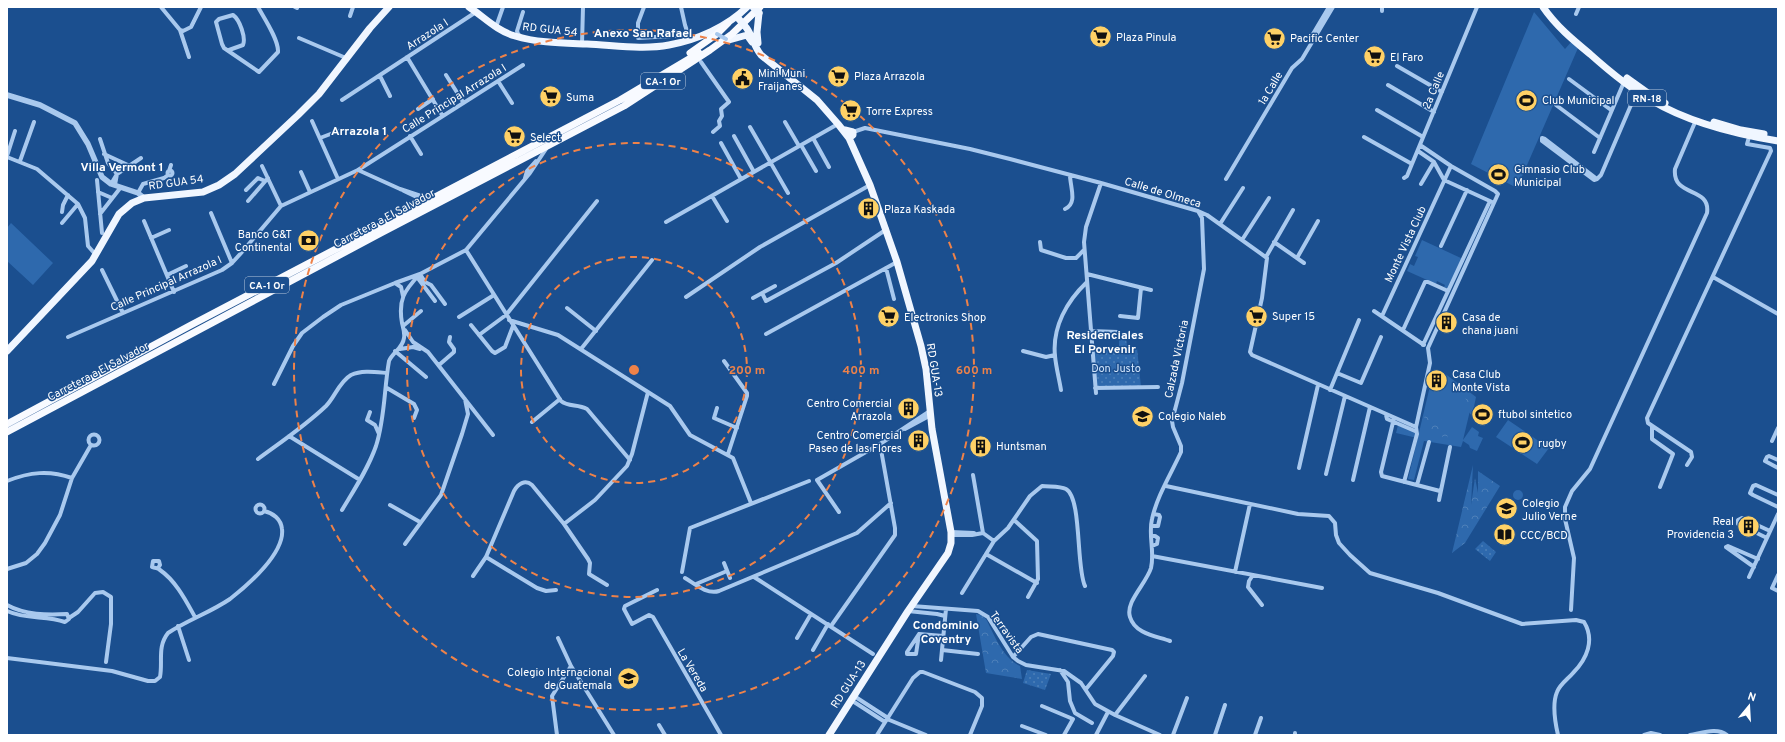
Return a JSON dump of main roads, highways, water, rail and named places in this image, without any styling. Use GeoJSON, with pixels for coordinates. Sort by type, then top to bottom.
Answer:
{"type":"FeatureCollection","features":[{"type":"Feature","properties":{"kind":"highway"},"geometry":{"type":"LineString","coordinates":[[622,103],[652,92],[701,62],[745,26],[757,9],[765,7]]}},
{"type":"Feature","properties":{"kind":"highway","name":"Carretera a El Salvador"},"geometry":{"type":"LineString","coordinates":[[7,424],[191,325],[538,143],[556,141],[607,114],[622,103],[710,50],[732,34],[757,9]]}},
{"type":"Feature","properties":{"kind":"highway"},"geometry":{"type":"LineString","coordinates":[[622,103],[717,34],[728,23]]}},
{"type":"Feature","properties":{"kind":"highway","name":"Carretera a El Salvador"},"geometry":{"type":"LineString","coordinates":[[7,432],[253,300],[506,168],[595,113],[622,103]]}},
{"type":"Feature","properties":{"kind":"highway"},"geometry":{"type":"LineString","coordinates":[[556,141],[554,139],[556,136],[593,116],[595,113],[607,114]]}},
{"type":"Feature","properties":{"kind":"highway"},"geometry":{"type":"LineString","coordinates":[[506,168],[508,164],[540,148],[538,143]]}},
{"type":"Feature","properties":{"kind":"main road","name":"RD GUA 54"},"geometry":{"type":"LineString","coordinates":[[7,351],[66,290],[96,256],[119,214],[141,195],[203,192],[228,179],[298,115],[326,86],[346,58],[389,7]]}},
{"type":"Feature","properties":{"kind":"main road","name":"RD GUA 54"},"geometry":{"type":"LineString","coordinates":[[473,9],[496,27],[514,36],[534,40],[582,44],[663,46],[707,32],[728,23],[738,17],[747,7]]}},
{"type":"Feature","properties":{"kind":"main road","name":"RN-18"},"geometry":{"type":"LineString","coordinates":[[1543,7],[1552,20],[1625,85],[1669,110],[1728,132],[1749,137],[1778,141]]}},
{"type":"Feature","properties":{"kind":"main road","name":"RN-18"},"geometry":{"type":"LineString","coordinates":[[1548,7],[1554,17],[1604,61],[1648,93],[1672,107],[1741,130],[1778,137]]}},
{"type":"Feature","properties":{"kind":"main road"},"geometry":{"type":"LineString","coordinates":[[757,9],[759,48],[766,56],[821,98],[842,126]]}},
{"type":"Feature","properties":{"kind":"main road"},"geometry":{"type":"LineString","coordinates":[[738,17],[751,34],[756,49]]}},
{"type":"Feature","properties":{"kind":"main road"},"geometry":{"type":"LineString","coordinates":[[728,40],[748,35],[756,49],[765,59],[817,100],[842,126]]}},
{"type":"Feature","properties":{"kind":"main road","name":"RD GUA-13"},"geometry":{"type":"LineString","coordinates":[[830,733],[948,553],[951,543],[951,534],[923,355],[887,229],[851,137],[842,126]]}},
{"type":"Feature","properties":{"kind":"place","name":"Plaza Pinula"},"geometry":{"type":"Point","coordinates":[1100,37]}},
{"type":"Feature","properties":{"kind":"place","name":"Pacific Center"},"geometry":{"type":"Point","coordinates":[1275,38]}},
{"type":"Feature","properties":{"kind":"place","name":"El Faro"},"geometry":{"type":"Point","coordinates":[1374,57]}},
{"type":"Feature","properties":{"kind":"place","name":"Plaza Arrazola"},"geometry":{"type":"Point","coordinates":[839,76]}},
{"type":"Feature","properties":{"kind":"place","name":"Mini Muni Fraijanes"},"geometry":{"type":"Point","coordinates":[742,79]}},
{"type":"Feature","properties":{"kind":"place","name":"Suma"},"geometry":{"type":"Point","coordinates":[551,97]}},
{"type":"Feature","properties":{"kind":"place","name":"Club Municipal"},"geometry":{"type":"Point","coordinates":[1526,100]}},
{"type":"Feature","properties":{"kind":"place","name":"Torre Express"},"geometry":{"type":"Point","coordinates":[851,111]}},
{"type":"Feature","properties":{"kind":"place","name":"Select"},"geometry":{"type":"Point","coordinates":[515,137]}},
{"type":"Feature","properties":{"kind":"place","name":"Gimnasio Club Municipal"},"geometry":{"type":"Point","coordinates":[1499,175]}},
{"type":"Feature","properties":{"kind":"place","name":"Plaza Kaskada"},"geometry":{"type":"Point","coordinates":[868,209]}},
{"type":"Feature","properties":{"kind":"place","name":"Banco G&T Continental"},"geometry":{"type":"Point","coordinates":[308,240]}},
{"type":"Feature","properties":{"kind":"place","name":"Super 15"},"geometry":{"type":"Point","coordinates":[1256,316]}},
{"type":"Feature","properties":{"kind":"place","name":"Electronics Shop"},"geometry":{"type":"Point","coordinates":[888,317]}},
{"type":"Feature","properties":{"kind":"place","name":"Casa de chana juani"},"geometry":{"type":"Point","coordinates":[1447,323]}},
{"type":"Feature","properties":{"kind":"place","name":"Casa Club Monte Vista"},"geometry":{"type":"Point","coordinates":[1436,380]}},
{"type":"Feature","properties":{"kind":"place","name":"Centro Comercial Arrazola"},"geometry":{"type":"Point","coordinates":[908,409]}},
{"type":"Feature","properties":{"kind":"place","name":"ftubol sintetico"},"geometry":{"type":"Point","coordinates":[1482,414]}},
{"type":"Feature","properties":{"kind":"place","name":"Colegio Naleb"},"geometry":{"type":"Point","coordinates":[1142,416]}},
{"type":"Feature","properties":{"kind":"place","name":"Centro Comercial Paseo de las Flores"},"geometry":{"type":"Point","coordinates":[918,441]}},
{"type":"Feature","properties":{"kind":"place","name":"rugby"},"geometry":{"type":"Point","coordinates":[1522,443]}},
{"type":"Feature","properties":{"kind":"place","name":"Huntsman"},"geometry":{"type":"Point","coordinates":[981,446]}},
{"type":"Feature","properties":{"kind":"place","name":"Colegio Julio Verne"},"geometry":{"type":"Point","coordinates":[1507,509]}},
{"type":"Feature","properties":{"kind":"place","name":"Real Providencia 3"},"geometry":{"type":"Point","coordinates":[1749,527]}},
{"type":"Feature","properties":{"kind":"place","name":"CCC/BCD"},"geometry":{"type":"Point","coordinates":[1505,535]}},
{"type":"Feature","properties":{"kind":"place","name":"Colegio Internacional de Guatemala"},"geometry":{"type":"Point","coordinates":[628,678]}},
{"type":"Feature","properties":{"kind":"district","name":"Anexo San Rafael"},"geometry":{"type":"Point","coordinates":[643,33]}},
{"type":"Feature","properties":{"kind":"district","name":"Arrazola 1"},"geometry":{"type":"Point","coordinates":[359,131]}},
{"type":"Feature","properties":{"kind":"district","name":"Villa Vermont 1"},"geometry":{"type":"Point","coordinates":[122,167]}},
{"type":"Feature","properties":{"kind":"district","name":"Residenciales El Porvenir"},"geometry":{"type":"Point","coordinates":[1105,342]}},
{"type":"Feature","properties":{"kind":"district","name":"Condominio Coventry"},"geometry":{"type":"Point","coordinates":[946,632]}},
{"type":"Feature","properties":{"kind":"park label","name":"Don Justo"},"geometry":{"type":"Point","coordinates":[1116,368]}}]}
